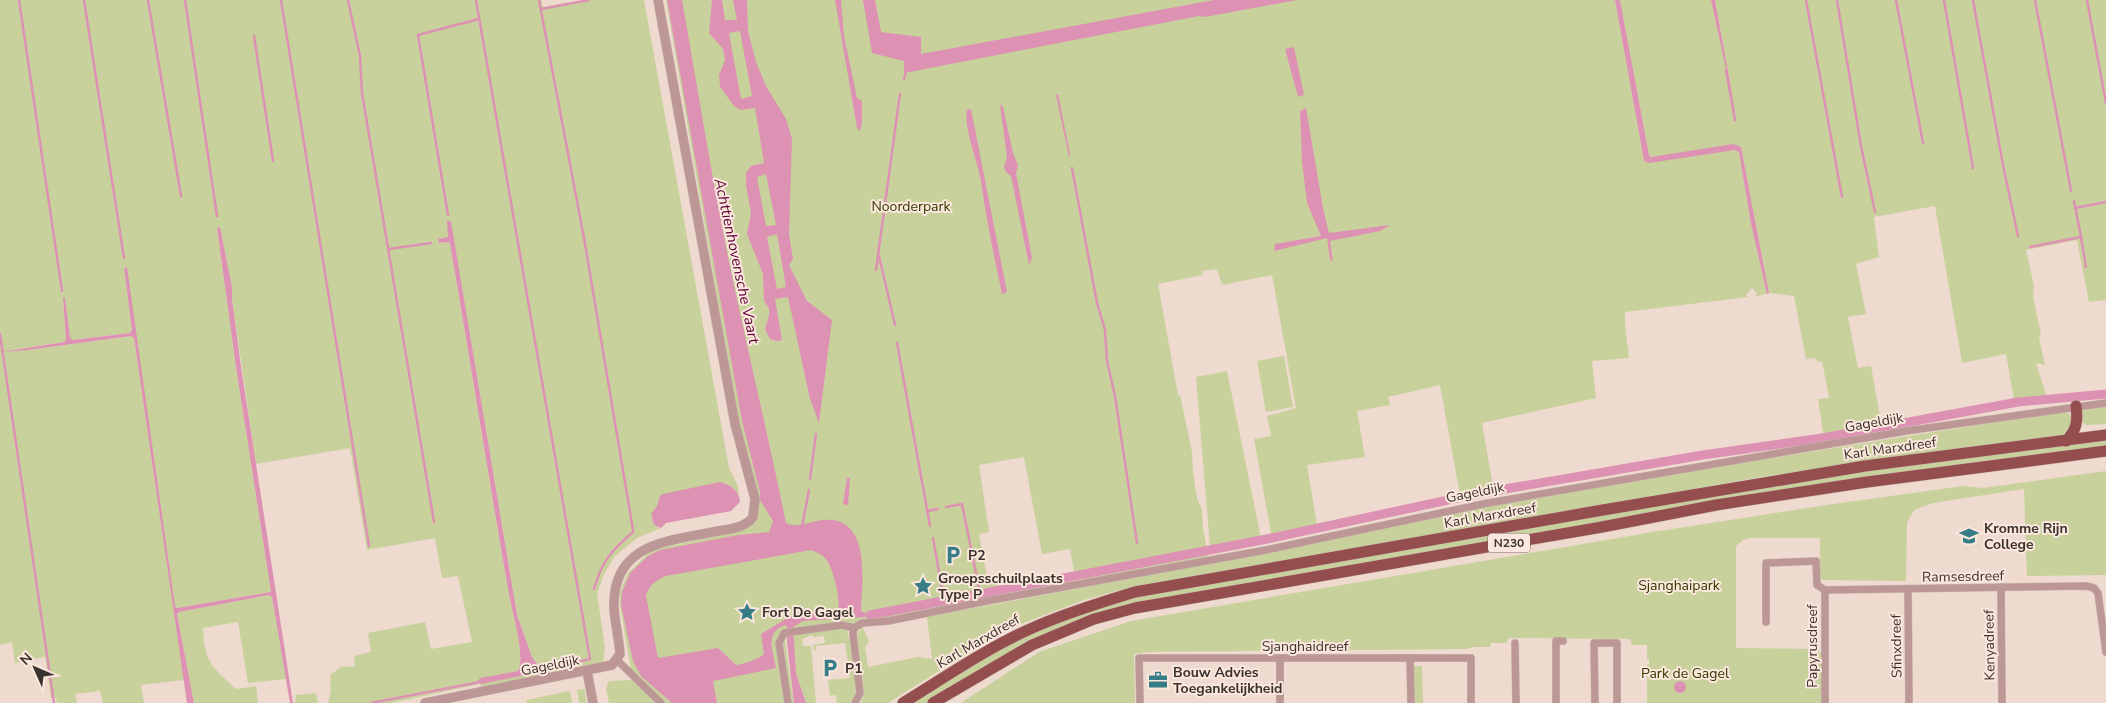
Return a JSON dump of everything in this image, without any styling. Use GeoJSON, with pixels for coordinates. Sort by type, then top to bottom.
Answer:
{"type":"FeatureCollection","features":[{"type":"Feature","properties":{"kind":"highway"},"geometry":{"type":"LineString","coordinates":[[2066,440],[2072,435],[2078,420],[2076,406]]}},
{"type":"Feature","properties":{"kind":"highway"},"geometry":{"type":"LineString","coordinates":[[2078,420],[2088,430],[2104,436]]}},
{"type":"Feature","properties":{"kind":"highway","name":"Karl Marxdreef"},"geometry":{"type":"LineString","coordinates":[[903,703],[998,645],[1035,626],[1078,609],[1135,592],[1866,466],[2104,436]]}},
{"type":"Feature","properties":{"kind":"highway","name":"N230"},"geometry":{"type":"LineString","coordinates":[[932,703],[1032,645],[1094,620],[1135,608],[1602,527],[1716,505],[1867,482],[2106,451]]}},
{"type":"Feature","properties":{"kind":"street"},"geometry":{"type":"LineString","coordinates":[[658,0],[735,424],[755,499],[754,511],[750,521],[740,527],[655,544],[640,552],[621,572],[615,590],[614,608],[620,654],[618,660],[661,703]]}},
{"type":"Feature","properties":{"kind":"street","name":"Gageldijk"},"geometry":{"type":"LineString","coordinates":[[788,703],[779,643],[784,633],[794,630],[842,625],[854,628],[862,623],[888,621],[1266,550],[1488,503],[1906,431],[2106,403]]}},
{"type":"Feature","properties":{"kind":"street","name":"Papyrusdreef"},"geometry":{"type":"LineString","coordinates":[[1766,622],[1766,563],[1816,562],[1817,585],[1828,590],[1825,703]]}},
{"type":"Feature","properties":{"kind":"street","name":"Ramsesdreef"},"geometry":{"type":"LineString","coordinates":[[1828,590],[2086,586],[2094,588],[2098,593],[2106,652]]}},
{"type":"Feature","properties":{"kind":"street","name":"Kenyadreef"},"geometry":{"type":"LineString","coordinates":[[2001,588],[2002,703]]}},
{"type":"Feature","properties":{"kind":"street","name":"Sfinxdreef"},"geometry":{"type":"LineString","coordinates":[[1908,590],[1909,703]]}},
{"type":"Feature","properties":{"kind":"street"},"geometry":{"type":"LineString","coordinates":[[854,628],[853,634],[860,693],[855,703]]}},
{"type":"Feature","properties":{"kind":"street"},"geometry":{"type":"LineString","coordinates":[[1556,703],[1556,641],[1563,640]]}},
{"type":"Feature","properties":{"kind":"street"},"geometry":{"type":"LineString","coordinates":[[1515,643],[1516,703]]}},
{"type":"Feature","properties":{"kind":"street"},"geometry":{"type":"LineString","coordinates":[[1595,703],[1594,643],[1618,643],[1617,703]]}},
{"type":"Feature","properties":{"kind":"street","name":"Sjanghaidreef"},"geometry":{"type":"LineString","coordinates":[[1140,703],[1139,658],[1471,658],[1471,703]]}},
{"type":"Feature","properties":{"kind":"street"},"geometry":{"type":"LineString","coordinates":[[1280,658],[1280,703]]}},
{"type":"Feature","properties":{"kind":"street"},"geometry":{"type":"LineString","coordinates":[[1410,658],[1411,703]]}},
{"type":"Feature","properties":{"kind":"street","name":"Gageldijk"},"geometry":{"type":"LineString","coordinates":[[425,703],[609,667],[618,660]]}},
{"type":"Feature","properties":{"kind":"street"},"geometry":{"type":"LineString","coordinates":[[587,671],[593,703]]}},
{"type":"Feature","properties":{"kind":"green space"},"geometry":{"type":"Polygon","coordinates":[[[0,0],[541,0],[543,7],[584,0],[644,0],[729,468],[738,486],[739,496],[735,489],[660,496],[651,516],[657,527],[661,528],[637,538],[615,556],[604,574],[597,594],[605,647],[603,664],[483,687],[480,684],[391,703],[328,703],[331,691],[330,675],[341,667],[355,666],[354,656],[371,652],[368,633],[425,622],[431,649],[472,642],[458,576],[442,578],[435,538],[367,550],[350,448],[256,464],[232,299],[232,287],[220,227],[217,229],[236,367],[271,592],[177,608],[175,606],[124,268],[132,330],[130,333],[73,340],[70,337],[65,299],[63,298],[66,339],[64,342],[6,351],[28,350],[132,336],[134,338],[184,680],[141,685],[144,703],[103,703],[100,691],[75,694],[77,703],[57,703],[56,698],[51,698],[45,657],[15,663],[12,642],[0,645],[0,0]],[[449,221],[449,238],[439,239],[439,243],[449,242],[450,244],[508,589],[519,643],[520,664],[518,671],[497,675],[527,673],[570,666],[569,661],[537,664],[532,657],[517,615],[451,222],[449,221]]]}},
{"type":"Feature","properties":{"kind":"green space","name":"Noorderpark"},"geometry":{"type":"Polygon","coordinates":[[[666,0],[1615,0],[1644,161],[1735,150],[1739,152],[1751,224],[1767,294],[1755,296],[1757,293],[1752,288],[1746,295],[1748,297],[1625,312],[1629,358],[1592,361],[1596,398],[1482,423],[1494,493],[1461,500],[1440,385],[1388,397],[1390,405],[1357,411],[1365,457],[1307,465],[1318,531],[1272,539],[1254,439],[1271,436],[1267,416],[1296,408],[1272,275],[1222,285],[1217,269],[1202,271],[1203,275],[1158,284],[1178,395],[1180,395],[1192,452],[1197,498],[1202,510],[1209,561],[1086,583],[1084,576],[1075,577],[1070,549],[1042,554],[1024,457],[979,465],[989,532],[979,534],[987,577],[1000,579],[1001,592],[991,594],[992,600],[868,622],[863,628],[869,641],[865,647],[868,667],[918,657],[932,659],[927,617],[1293,548],[1502,504],[1746,462],[2065,411],[2072,416],[2073,423],[2063,435],[1761,477],[1116,591],[1084,600],[996,635],[888,703],[861,703],[864,691],[857,634],[861,629],[847,631],[857,690],[851,703],[837,703],[836,695],[830,696],[828,680],[850,678],[845,643],[816,646],[816,650],[814,650],[813,645],[825,643],[824,636],[813,637],[812,635],[802,639],[803,646],[811,646],[816,703],[806,703],[796,673],[793,638],[785,639],[794,703],[609,703],[606,688],[609,681],[633,680],[620,606],[620,591],[628,573],[652,550],[740,531],[750,525],[758,509],[758,497],[739,423],[666,0]]]}},
{"type":"Feature","properties":{"kind":"green space"},"geometry":{"type":"Polygon","coordinates":[[[1620,0],[1711,0],[1733,98],[1715,0],[2106,0],[2106,300],[2089,302],[2077,240],[2026,250],[2034,286],[2033,297],[2045,365],[2036,363],[2048,401],[2015,406],[2006,354],[1962,363],[1935,206],[1874,217],[1879,257],[1856,264],[1866,314],[1848,317],[1858,368],[1871,366],[1882,428],[1824,438],[1818,399],[1829,398],[1822,361],[1818,362],[1815,358],[1806,359],[1794,296],[1769,293],[1741,147],[1651,157],[1649,155],[1620,0]]]}},
{"type":"Feature","properties":{"kind":"green space"},"geometry":{"type":"Polygon","coordinates":[[[1284,356],[1293,407],[1266,412],[1257,361],[1284,356]]]}},
{"type":"Feature","properties":{"kind":"green space"},"geometry":{"type":"Polygon","coordinates":[[[1227,371],[1262,543],[1213,552],[1210,547],[1196,377],[1227,371]]]}},
{"type":"Feature","properties":{"kind":"green space"},"geometry":{"type":"Polygon","coordinates":[[[2106,406],[2106,424],[2086,425],[2083,422],[2081,413],[2084,409],[2106,406]]]}},
{"type":"Feature","properties":{"kind":"green space"},"geometry":{"type":"Polygon","coordinates":[[[2106,439],[2106,447],[2032,457],[1099,613],[1030,639],[926,703],[913,703],[1031,632],[1130,598],[1842,473],[2106,439]]]}},
{"type":"Feature","properties":{"kind":"green space","name":"Sjanghaipark"},"geometry":{"type":"Polygon","coordinates":[[[2106,471],[2106,575],[2027,576],[2024,489],[1933,503],[1914,510],[1907,523],[1906,581],[1822,580],[1820,576],[1820,538],[1749,538],[1743,540],[1736,546],[1736,648],[1819,649],[1819,652],[1824,653],[1823,703],[1647,703],[1647,664],[1649,664],[1649,659],[1647,659],[1647,645],[1632,645],[1630,639],[1509,638],[1506,643],[1491,643],[1490,647],[1467,649],[1147,652],[1134,654],[1135,703],[961,703],[1039,652],[1131,621],[1653,532],[1826,505],[1963,486],[1983,488],[2106,471]]]}},
{"type":"Feature","properties":{"kind":"green space"},"geometry":{"type":"Polygon","coordinates":[[[269,595],[272,597],[286,679],[248,683],[238,622],[203,628],[205,649],[215,669],[236,689],[256,686],[258,703],[194,703],[177,614],[179,612],[269,595]]]}},
{"type":"Feature","properties":{"kind":"green space"},"geometry":{"type":"Polygon","coordinates":[[[1414,666],[1422,666],[1423,703],[1414,703],[1414,666]]]}},
{"type":"Feature","properties":{"kind":"green space"},"geometry":{"type":"Polygon","coordinates":[[[584,689],[587,703],[579,703],[577,690],[584,689]]]}},
{"type":"Feature","properties":{"kind":"green space"},"geometry":{"type":"Polygon","coordinates":[[[570,691],[572,703],[527,703],[526,700],[570,691]]]}},
{"type":"Feature","properties":{"kind":"green space"},"geometry":{"type":"Polygon","coordinates":[[[316,693],[318,703],[295,703],[296,695],[316,693]]]}},
{"type":"Feature","properties":{"kind":"shaded area"},"geometry":{"type":"Polygon","coordinates":[[[667,0],[682,0],[713,179],[734,286],[786,523],[799,525],[823,520],[838,521],[849,528],[856,538],[860,551],[863,581],[861,611],[866,613],[865,617],[803,621],[793,627],[796,673],[806,703],[794,703],[787,626],[785,625],[778,628],[772,637],[772,649],[776,668],[713,681],[717,703],[672,703],[641,676],[633,661],[621,605],[622,592],[630,573],[648,556],[660,550],[738,535],[769,532],[773,521],[760,500],[760,492],[742,421],[667,0]],[[811,550],[666,576],[656,581],[646,596],[658,658],[718,648],[736,665],[743,664],[764,654],[761,634],[789,617],[838,611],[837,592],[831,568],[825,558],[811,550]]]}},
{"type":"Feature","properties":{"kind":"shaded area"},"geometry":{"type":"Polygon","coordinates":[[[712,0],[722,0],[725,20],[737,20],[733,0],[747,0],[748,31],[756,62],[766,86],[786,119],[792,139],[789,234],[793,259],[789,265],[807,301],[832,320],[819,423],[810,399],[788,297],[775,299],[782,340],[770,339],[765,329],[769,308],[764,301],[763,274],[747,234],[751,213],[746,173],[751,166],[764,163],[755,108],[741,110],[735,107],[720,87],[719,75],[725,60],[723,49],[709,33],[712,0]],[[740,31],[729,33],[741,99],[752,96],[740,31]],[[766,174],[757,177],[766,226],[776,225],[766,174]],[[777,234],[767,237],[777,289],[786,287],[777,234]]]}},
{"type":"Feature","properties":{"kind":"shaded area"},"geometry":{"type":"Polygon","coordinates":[[[835,0],[841,0],[844,36],[857,98],[862,101],[860,131],[857,128],[835,0]]]}},
{"type":"Feature","properties":{"kind":"shaded area"},"geometry":{"type":"Polygon","coordinates":[[[863,0],[875,0],[881,32],[921,37],[921,54],[1214,0],[1297,0],[1205,17],[1199,16],[904,73],[904,61],[872,53],[863,0]]]}},
{"type":"Feature","properties":{"kind":"shaded area"},"geometry":{"type":"Polygon","coordinates":[[[1615,0],[1620,0],[1649,155],[1651,157],[1733,144],[1741,147],[1769,293],[1767,294],[1751,224],[1739,152],[1735,150],[1649,163],[1644,161],[1615,0]]]}},
{"type":"Feature","properties":{"kind":"shaded area"},"geometry":{"type":"Polygon","coordinates":[[[1711,0],[1715,0],[1735,110],[1711,0]]]}},
{"type":"Feature","properties":{"kind":"shaded area"},"geometry":{"type":"Polygon","coordinates":[[[1294,47],[1304,95],[1298,97],[1285,49],[1294,47]]]}},
{"type":"Feature","properties":{"kind":"shaded area"},"geometry":{"type":"Polygon","coordinates":[[[1058,94],[1070,154],[1069,157],[1056,95],[1058,94]]]}},
{"type":"Feature","properties":{"kind":"shaded area"},"geometry":{"type":"Polygon","coordinates":[[[1000,104],[1003,107],[1013,153],[1018,165],[1016,173],[1032,258],[1029,265],[1011,176],[1004,167],[1007,157],[1000,104]]]}},
{"type":"Feature","properties":{"kind":"shaded area"},"geometry":{"type":"Polygon","coordinates":[[[1306,108],[1329,233],[1390,225],[1380,231],[1330,241],[1333,262],[1330,259],[1327,238],[1274,251],[1275,244],[1321,236],[1307,203],[1302,161],[1300,111],[1306,108]]]}},
{"type":"Feature","properties":{"kind":"shaded area"},"geometry":{"type":"Polygon","coordinates":[[[971,109],[1007,292],[1002,294],[981,181],[967,126],[967,110],[971,109]]]}},
{"type":"Feature","properties":{"kind":"shaded area"},"geometry":{"type":"Polygon","coordinates":[[[447,221],[451,221],[517,615],[532,657],[537,664],[544,665],[569,661],[570,666],[481,684],[478,681],[480,678],[518,671],[520,655],[450,244],[449,242],[439,243],[438,239],[448,237],[447,221]]]}},
{"type":"Feature","properties":{"kind":"shaded area"},"geometry":{"type":"Polygon","coordinates":[[[220,227],[232,287],[241,367],[293,703],[290,703],[272,597],[269,595],[179,612],[177,614],[194,703],[187,703],[134,338],[131,336],[1,352],[64,342],[66,339],[63,298],[65,298],[70,337],[73,340],[130,333],[132,330],[124,268],[127,267],[175,606],[177,608],[271,592],[236,367],[217,228],[220,227]]]}},
{"type":"Feature","properties":{"kind":"shaded area"},"geometry":{"type":"Polygon","coordinates":[[[847,478],[850,478],[848,505],[843,504],[847,478]]]}},
{"type":"Feature","properties":{"kind":"shaded area"},"geometry":{"type":"Polygon","coordinates":[[[720,482],[731,486],[738,494],[740,502],[731,511],[666,523],[661,528],[654,525],[651,514],[657,506],[660,496],[663,494],[720,482]]]}},
{"type":"Feature","properties":{"kind":"shaded area"},"geometry":{"type":"Polygon","coordinates":[[[1682,681],[1685,682],[1685,692],[1678,693],[1675,692],[1674,685],[1675,682],[1682,681]]]}},
{"type":"Feature","properties":{"kind":"waterway"},"geometry":{"type":"LineString","coordinates":[[19,0],[62,291]]}},
{"type":"Feature","properties":{"kind":"waterway"},"geometry":{"type":"LineString","coordinates":[[84,0],[124,258]]}},
{"type":"Feature","properties":{"kind":"waterway"},"geometry":{"type":"LineString","coordinates":[[148,0],[181,196]]}},
{"type":"Feature","properties":{"kind":"waterway"},"geometry":{"type":"LineString","coordinates":[[185,0],[217,216]]}},
{"type":"Feature","properties":{"kind":"waterway"},"geometry":{"type":"LineString","coordinates":[[281,0],[369,546]]}},
{"type":"Feature","properties":{"kind":"waterway"},"geometry":{"type":"LineString","coordinates":[[348,0],[360,56],[362,93],[434,522]]}},
{"type":"Feature","properties":{"kind":"waterway"},"geometry":{"type":"LineString","coordinates":[[476,0],[590,659],[569,664]]}},
{"type":"Feature","properties":{"kind":"waterway"},"geometry":{"type":"LineString","coordinates":[[539,0],[584,238],[633,530],[608,557],[600,571],[594,589]]}},
{"type":"Feature","properties":{"kind":"waterway"},"geometry":{"type":"LineString","coordinates":[[541,9],[589,0]]}},
{"type":"Feature","properties":{"kind":"waterway"},"geometry":{"type":"LineString","coordinates":[[1806,0],[1842,197]]}},
{"type":"Feature","properties":{"kind":"waterway"},"geometry":{"type":"LineString","coordinates":[[1837,0],[1861,146],[1875,212]]}},
{"type":"Feature","properties":{"kind":"waterway"},"geometry":{"type":"LineString","coordinates":[[1896,0],[1923,143]]}},
{"type":"Feature","properties":{"kind":"waterway"},"geometry":{"type":"LineString","coordinates":[[1944,0],[1973,168]]}},
{"type":"Feature","properties":{"kind":"waterway"},"geometry":{"type":"LineString","coordinates":[[1973,0],[2018,236]]}},
{"type":"Feature","properties":{"kind":"waterway"},"geometry":{"type":"LineString","coordinates":[[2035,0],[2071,191]]}},
{"type":"Feature","properties":{"kind":"waterway"},"geometry":{"type":"LineString","coordinates":[[2087,0],[2106,103]]}},
{"type":"Feature","properties":{"kind":"waterway"},"geometry":{"type":"LineString","coordinates":[[448,215],[418,35],[479,19]]}},
{"type":"Feature","properties":{"kind":"waterway"},"geometry":{"type":"LineString","coordinates":[[254,36],[273,161]]}},
{"type":"Feature","properties":{"kind":"waterway"},"geometry":{"type":"LineString","coordinates":[[1726,70],[1735,120]]}},
{"type":"Feature","properties":{"kind":"waterway"},"geometry":{"type":"LineString","coordinates":[[904,79],[906,72]]}},
{"type":"Feature","properties":{"kind":"waterway"},"geometry":{"type":"LineString","coordinates":[[876,270],[900,94]]}},
{"type":"Feature","properties":{"kind":"waterway"},"geometry":{"type":"LineString","coordinates":[[1072,168],[1097,303],[1105,330],[1107,361],[1115,396],[1137,543]]}},
{"type":"Feature","properties":{"kind":"waterway"},"geometry":{"type":"LineString","coordinates":[[2074,201],[2081,237]]}},
{"type":"Feature","properties":{"kind":"waterway"},"geometry":{"type":"LineString","coordinates":[[2075,208],[2106,202]]}},
{"type":"Feature","properties":{"kind":"waterway"},"geometry":{"type":"LineString","coordinates":[[2030,247],[2081,237],[2086,267]]}},
{"type":"Feature","properties":{"kind":"waterway"},"geometry":{"type":"LineString","coordinates":[[389,249],[431,243]]}},
{"type":"Feature","properties":{"kind":"waterway"},"geometry":{"type":"LineString","coordinates":[[879,256],[895,325]]}},
{"type":"Feature","properties":{"kind":"waterway"},"geometry":{"type":"LineString","coordinates":[[0,334],[54,703]]}},
{"type":"Feature","properties":{"kind":"waterway"},"geometry":{"type":"LineString","coordinates":[[897,343],[930,526]]}},
{"type":"Feature","properties":{"kind":"waterway"},"geometry":{"type":"LineString","coordinates":[[870,615],[1267,539],[1476,494],[1703,455],[1822,438],[2018,402],[2106,394]]}},
{"type":"Feature","properties":{"kind":"waterway"},"geometry":{"type":"LineString","coordinates":[[810,479],[816,434]]}},
{"type":"Feature","properties":{"kind":"waterway"},"geometry":{"type":"LineString","coordinates":[[802,527],[809,490]]}},
{"type":"Feature","properties":{"kind":"waterway"},"geometry":{"type":"LineString","coordinates":[[946,507],[962,504],[980,593]]}},
{"type":"Feature","properties":{"kind":"waterway"},"geometry":{"type":"LineString","coordinates":[[928,511],[938,509]]}},
{"type":"Feature","properties":{"kind":"waterway"},"geometry":{"type":"LineString","coordinates":[[933,538],[944,600]]}},
{"type":"Feature","properties":{"kind":"waterway"},"geometry":{"type":"LineString","coordinates":[[371,703],[480,682]]}},
{"type":"Feature","properties":{"kind":"place","name":"Kromme Rijn College"},"geometry":{"type":"Point","coordinates":[1969,536]}},
{"type":"Feature","properties":{"kind":"place","name":"P2"},"geometry":{"type":"Point","coordinates":[953,555]}},
{"type":"Feature","properties":{"kind":"place","name":"Groepsschuilplaats Type P"},"geometry":{"type":"Point","coordinates":[923,586]}},
{"type":"Feature","properties":{"kind":"place","name":"Fort De Gagel"},"geometry":{"type":"Point","coordinates":[747,612]}},
{"type":"Feature","properties":{"kind":"place","name":"P1"},"geometry":{"type":"Point","coordinates":[830,668]}},
{"type":"Feature","properties":{"kind":"place","name":"Bouw Advies Toegankelijkheid"},"geometry":{"type":"Point","coordinates":[1158,680]}},
{"type":"Feature","properties":{"kind":"water label","name":"Achttienhovensche Vaart"},"geometry":{"type":"Point","coordinates":[737,261]}},
{"type":"Feature","properties":{"kind":"park label","name":"Park de Gagel"},"geometry":{"type":"Point","coordinates":[1685,673]}}]}
